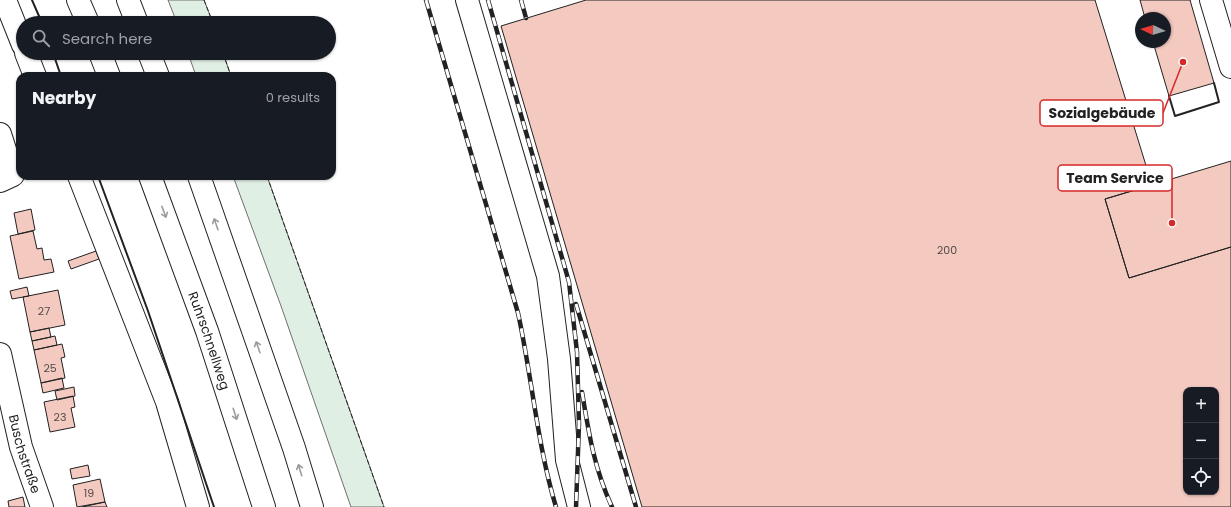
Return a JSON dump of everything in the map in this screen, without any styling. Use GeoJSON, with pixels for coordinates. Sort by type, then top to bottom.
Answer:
{"type":"FeatureCollection","features":[{"type":"Feature","properties":{"kind":"main road"},"geometry":{"type":"LineString","coordinates":[[5,0],[16,28]]}},
{"type":"Feature","properties":{"kind":"main road"},"geometry":{"type":"LineString","coordinates":[[78,0],[85,16]]}},
{"type":"Feature","properties":{"kind":"main road"},"geometry":{"type":"LineString","coordinates":[[128,0],[134,16]]}},
{"type":"Feature","properties":{"kind":"main road"},"geometry":{"type":"LineString","coordinates":[[467,0],[548,276],[560,359],[567,460],[579,507]]}},
{"type":"Feature","properties":{"kind":"main road"},"geometry":{"type":"LineString","coordinates":[[1211,0],[1231,67]]}},
{"type":"Feature","properties":{"kind":"main road"},"geometry":{"type":"LineString","coordinates":[[29,60],[33,72]]}},
{"type":"Feature","properties":{"kind":"main road"},"geometry":{"type":"LineString","coordinates":[[103,60],[107,72]]}},
{"type":"Feature","properties":{"kind":"main road"},"geometry":{"type":"LineString","coordinates":[[152,60],[156,72]]}},
{"type":"Feature","properties":{"kind":"main road"},"geometry":{"type":"LineString","coordinates":[[0,134],[7,178]]}},
{"type":"Feature","properties":{"kind":"main road"},"geometry":{"type":"LineString","coordinates":[[81,180],[167,402],[198,507]]}},
{"type":"Feature","properties":{"kind":"main road","name":"Ruhrschnellweg"},"geometry":{"type":"LineString","coordinates":[[151,180],[207,331],[264,507]]}},
{"type":"Feature","properties":{"kind":"main road"},"geometry":{"type":"LineString","coordinates":[[200,180],[294,448],[312,507]]}},
{"type":"Feature","properties":{"kind":"main road","name":"Buschstraße"},"geometry":{"type":"LineString","coordinates":[[0,354],[21,447],[42,507]]}},
{"type":"Feature","properties":{"kind":"green space"},"geometry":{"type":"Polygon","coordinates":[[[168,0],[204,0],[210,16],[174,16],[168,0]]]}},
{"type":"Feature","properties":{"kind":"green space"},"geometry":{"type":"Polygon","coordinates":[[[190,60],[225,60],[230,72],[195,72],[190,60]]]}},
{"type":"Feature","properties":{"kind":"green space"},"geometry":{"type":"Polygon","coordinates":[[[234,180],[268,180],[384,507],[351,507],[281,306],[234,180]]]}},
{"type":"Feature","properties":{"kind":"building"},"geometry":{"type":"Polygon","coordinates":[[[586,0],[1095,0],[1152,185],[1105,199],[1129,278],[1231,247],[1231,507],[642,507],[501,26],[586,0]]]}},
{"type":"Feature","properties":{"kind":"building"},"geometry":{"type":"Polygon","coordinates":[[[1140,0],[1190,0],[1214,83],[1169,96],[1155,48],[1171,48],[1171,12],[1143,12],[1140,0]]]}},
{"type":"Feature","properties":{"kind":"building"},"geometry":{"type":"Polygon","coordinates":[[[1231,161],[1231,247],[1129,278],[1105,199],[1231,161]]]}},
{"type":"Feature","properties":{"kind":"building"},"geometry":{"type":"Polygon","coordinates":[[[31,209],[35,230],[18,234],[14,213],[31,209]]]}},
{"type":"Feature","properties":{"kind":"building"},"geometry":{"type":"Polygon","coordinates":[[[33,231],[37,249],[42,248],[44,260],[51,259],[54,272],[19,279],[10,236],[33,231]]]}},
{"type":"Feature","properties":{"kind":"building"},"geometry":{"type":"Polygon","coordinates":[[[96,251],[99,259],[71,269],[68,261],[96,251]]]}},
{"type":"Feature","properties":{"kind":"building"},"geometry":{"type":"Polygon","coordinates":[[[27,287],[29,296],[12,299],[10,291],[27,287]]]}},
{"type":"Feature","properties":{"kind":"building"},"geometry":{"type":"Polygon","coordinates":[[[58,290],[65,325],[30,332],[23,297],[58,290]]]}},
{"type":"Feature","properties":{"kind":"building"},"geometry":{"type":"Polygon","coordinates":[[[49,328],[51,337],[32,341],[30,332],[49,328]]]}},
{"type":"Feature","properties":{"kind":"building"},"geometry":{"type":"Polygon","coordinates":[[[55,336],[57,345],[34,350],[32,341],[55,336]]]}},
{"type":"Feature","properties":{"kind":"building"},"geometry":{"type":"Polygon","coordinates":[[[62,344],[65,357],[61,358],[65,378],[41,383],[34,350],[62,344]]]}},
{"type":"Feature","properties":{"kind":"building"},"geometry":{"type":"Polygon","coordinates":[[[62,378],[64,388],[43,393],[41,383],[62,378]]]}},
{"type":"Feature","properties":{"kind":"building"},"geometry":{"type":"Polygon","coordinates":[[[74,387],[75,396],[57,400],[55,391],[74,387]]]}},
{"type":"Feature","properties":{"kind":"building"},"geometry":{"type":"Polygon","coordinates":[[[73,396],[75,407],[71,408],[75,427],[50,432],[44,402],[73,396]]]}},
{"type":"Feature","properties":{"kind":"building"},"geometry":{"type":"Polygon","coordinates":[[[88,465],[90,476],[72,479],[70,469],[88,465]]]}},
{"type":"Feature","properties":{"kind":"building"},"geometry":{"type":"Polygon","coordinates":[[[100,479],[105,502],[77,507],[73,485],[100,479]]]}},
{"type":"Feature","properties":{"kind":"building"},"geometry":{"type":"Polygon","coordinates":[[[23,497],[25,507],[9,507],[8,501],[23,497]]]}},
{"type":"Feature","properties":{"kind":"building"},"geometry":{"type":"Polygon","coordinates":[[[105,502],[107,507],[82,507],[105,502]]]}},
{"type":"Feature","properties":{"kind":"railway"},"geometry":{"type":"LineString","coordinates":[[426,0],[518,313],[539,435],[549,483],[556,507]]}},
{"type":"Feature","properties":{"kind":"railway"},"geometry":{"type":"LineString","coordinates":[[488,0],[569,282],[577,352],[579,424],[576,507]]}},
{"type":"Feature","properties":{"kind":"railway"},"geometry":{"type":"LineString","coordinates":[[521,0],[526,18]]}},
{"type":"Feature","properties":{"kind":"railway"},"geometry":{"type":"LineString","coordinates":[[576,304],[636,507]]}},
{"type":"Feature","properties":{"kind":"railway"},"geometry":{"type":"LineString","coordinates":[[582,392],[596,465],[612,507]]}},
{"type":"Feature","properties":{"kind":"fence"},"geometry":{"type":"LineString","coordinates":[[204,0],[210,16]]}},
{"type":"Feature","properties":{"kind":"fence"},"geometry":{"type":"LineString","coordinates":[[225,60],[230,72]]}},
{"type":"Feature","properties":{"kind":"fence"},"geometry":{"type":"LineString","coordinates":[[268,180],[384,507]]}},
{"type":"Feature","properties":{"kind":"wall"},"geometry":{"type":"LineString","coordinates":[[32,0],[39,16]]}},
{"type":"Feature","properties":{"kind":"wall"},"geometry":{"type":"LineString","coordinates":[[55,60],[60,72]]}},
{"type":"Feature","properties":{"kind":"wall"},"geometry":{"type":"LineString","coordinates":[[1169,96],[1175,116],[1219,102],[1214,83]]}},
{"type":"Feature","properties":{"kind":"wall"},"geometry":{"type":"LineString","coordinates":[[99,180],[148,311],[214,507]]}},
{"type":"Feature","properties":{"kind":"place","name":"Sozialgebäude"},"geometry":{"type":"Point","coordinates":[1183,62]}},
{"type":"Feature","properties":{"kind":"place","name":"Team Service"},"geometry":{"type":"Point","coordinates":[1172,223]}}]}
